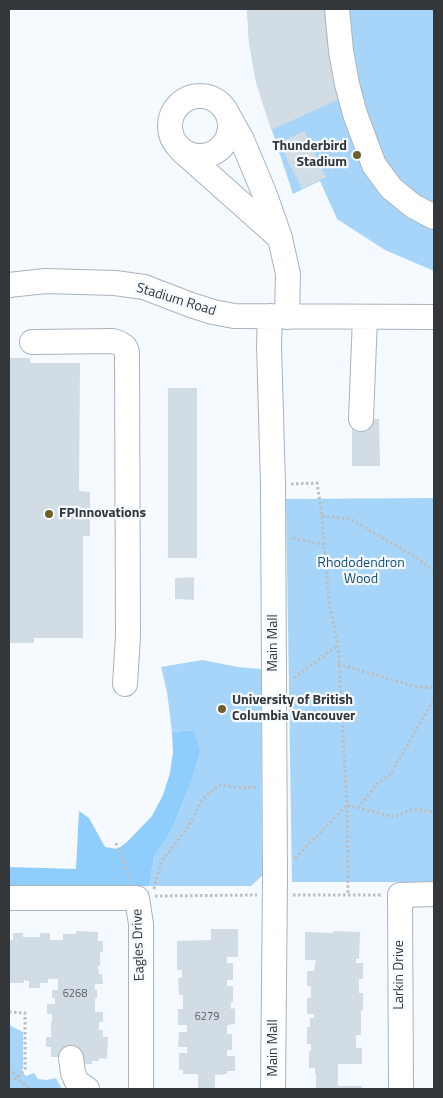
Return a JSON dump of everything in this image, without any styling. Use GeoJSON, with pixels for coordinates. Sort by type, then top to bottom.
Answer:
{"type":"FeatureCollection","features":[{"type":"Feature","properties":{"kind":"street"},"geometry":{"type":"LineString","coordinates":[[337,9],[341,51],[347,84],[355,114],[374,165],[391,188],[413,206],[434,217]]}},
{"type":"Feature","properties":{"kind":"street"},"geometry":{"type":"LineString","coordinates":[[181,150],[188,154],[206,156],[222,147],[230,131],[228,113],[222,105],[214,99],[205,96],[185,99],[172,114],[170,133],[174,142],[181,150],[280,238]]}},
{"type":"Feature","properties":{"kind":"street","name":"Main Mall"},"geometry":{"type":"LineString","coordinates":[[228,113],[242,140],[265,195],[280,238],[288,274],[279,316],[269,345],[273,534],[275,878],[273,1089]]}},
{"type":"Feature","properties":{"kind":"street","name":"Stadium Road"},"geometry":{"type":"LineString","coordinates":[[9,285],[45,281],[114,283],[144,287],[190,306],[234,316],[434,317]]}},
{"type":"Feature","properties":{"kind":"street"},"geometry":{"type":"LineString","coordinates":[[361,419],[365,317]]}},
{"type":"Feature","properties":{"kind":"street"},"geometry":{"type":"LineString","coordinates":[[32,342],[113,340],[120,342],[127,352],[128,636],[125,684]]}},
{"type":"Feature","properties":{"kind":"street","name":"Larkin Drive"},"geometry":{"type":"LineString","coordinates":[[401,1089],[400,895],[434,894]]}},
{"type":"Feature","properties":{"kind":"street","name":"Eagles Drive"},"geometry":{"type":"LineString","coordinates":[[9,898],[144,897],[141,924],[141,1089]]}},
{"type":"Feature","properties":{"kind":"street"},"geometry":{"type":"LineString","coordinates":[[71,1058],[73,1073],[77,1082],[87,1089]]}},
{"type":"Feature","properties":{"kind":"path"},"geometry":{"type":"LineString","coordinates":[[317,483],[322,516],[328,602],[338,646],[347,805],[348,895]]}},
{"type":"Feature","properties":{"kind":"path"},"geometry":{"type":"LineString","coordinates":[[322,516],[350,519],[414,556],[434,571]]}},
{"type":"Feature","properties":{"kind":"path"},"geometry":{"type":"LineString","coordinates":[[273,534],[324,545]]}},
{"type":"Feature","properties":{"kind":"path"},"geometry":{"type":"LineString","coordinates":[[274,693],[338,646]]}},
{"type":"Feature","properties":{"kind":"path"},"geometry":{"type":"LineString","coordinates":[[338,664],[413,686],[434,688]]}},
{"type":"Feature","properties":{"kind":"path"},"geometry":{"type":"LineString","coordinates":[[358,808],[378,783],[390,775],[434,699]]}},
{"type":"Feature","properties":{"kind":"path"},"geometry":{"type":"LineString","coordinates":[[144,897],[161,862],[188,827],[202,800],[218,785],[246,788],[274,783]]}},
{"type":"Feature","properties":{"kind":"path"},"geometry":{"type":"LineString","coordinates":[[347,805],[394,817],[413,809],[434,812]]}},
{"type":"Feature","properties":{"kind":"path"},"geometry":{"type":"LineString","coordinates":[[275,878],[347,805]]}},
{"type":"Feature","properties":{"kind":"path"},"geometry":{"type":"LineString","coordinates":[[116,842],[144,897]]}},
{"type":"Feature","properties":{"kind":"path"},"geometry":{"type":"LineString","coordinates":[[9,1012],[25,1013],[26,1070],[17,1078],[9,1080]]}},
{"type":"Feature","properties":{"kind":"path"},"geometry":{"type":"LineString","coordinates":[[9,1069],[29,1089]]}},
{"type":"Feature","properties":{"kind":"green space","name":"Thunderbird Stadium"},"geometry":{"type":"Polygon","coordinates":[[[247,9],[434,9],[434,271],[385,250],[337,219],[320,181],[293,194],[256,82],[249,42],[247,9]]]}},
{"type":"Feature","properties":{"kind":"green space","name":"Rhododendron Wood"},"geometry":{"type":"Polygon","coordinates":[[[434,498],[434,882],[292,882],[286,499],[434,498]]]}},
{"type":"Feature","properties":{"kind":"green space"},"geometry":{"type":"Polygon","coordinates":[[[202,660],[261,669],[262,876],[251,886],[149,886],[154,857],[171,831],[189,788],[193,730],[172,732],[167,692],[161,667],[202,660]]]}},
{"type":"Feature","properties":{"kind":"green space"},"geometry":{"type":"Polygon","coordinates":[[[9,1023],[23,1032],[23,1068],[21,1071],[26,1076],[34,1073],[38,1079],[56,1078],[62,1089],[9,1089],[9,1023]]]}},
{"type":"Feature","properties":{"kind":"shaded area"},"geometry":{"type":"Polygon","coordinates":[[[193,730],[200,750],[189,788],[171,831],[154,857],[149,886],[9,887],[9,867],[76,869],[79,811],[89,818],[105,847],[118,849],[127,842],[152,816],[163,795],[170,773],[173,752],[172,732],[193,730]]]}},
{"type":"Feature","properties":{"kind":"building"},"geometry":{"type":"Polygon","coordinates":[[[247,9],[331,9],[346,96],[271,130],[256,82],[249,42],[247,9]]]}},
{"type":"Feature","properties":{"kind":"building"},"geometry":{"type":"Polygon","coordinates":[[[304,131],[326,177],[302,189],[279,143],[304,131]]]}},
{"type":"Feature","properties":{"kind":"building","name":"FPInnovations"},"geometry":{"type":"Polygon","coordinates":[[[9,358],[30,358],[30,363],[80,363],[79,491],[90,492],[90,536],[83,536],[83,638],[34,638],[34,643],[9,643],[9,358]]]}},
{"type":"Feature","properties":{"kind":"building"},"geometry":{"type":"Polygon","coordinates":[[[168,388],[197,388],[197,558],[168,558],[168,388]]]}},
{"type":"Feature","properties":{"kind":"building"},"geometry":{"type":"Polygon","coordinates":[[[379,419],[380,466],[352,466],[352,420],[379,419]]]}},
{"type":"Feature","properties":{"kind":"building"},"geometry":{"type":"Polygon","coordinates":[[[194,577],[194,600],[175,599],[175,578],[194,577]]]}},
{"type":"Feature","properties":{"kind":"building"},"geometry":{"type":"Polygon","coordinates":[[[211,929],[238,929],[238,957],[227,957],[227,963],[233,963],[233,980],[227,980],[227,986],[233,986],[231,1009],[235,1008],[235,1024],[227,1025],[227,1034],[232,1034],[232,1050],[227,1050],[227,1056],[235,1056],[235,1071],[227,1071],[227,1074],[215,1075],[215,1089],[198,1089],[198,1074],[183,1074],[183,1070],[179,1070],[179,1053],[187,1053],[187,1047],[178,1047],[179,1032],[187,1032],[187,1025],[178,1025],[178,1009],[183,1009],[183,995],[179,995],[178,978],[182,978],[182,970],[177,970],[177,941],[211,940],[211,929]]]}},
{"type":"Feature","properties":{"kind":"building"},"geometry":{"type":"Polygon","coordinates":[[[76,931],[98,932],[98,941],[103,941],[103,952],[100,952],[100,966],[98,966],[99,974],[102,974],[103,984],[95,984],[97,998],[95,999],[95,1012],[103,1012],[103,1022],[99,1022],[99,1030],[103,1030],[103,1037],[108,1037],[107,1059],[99,1058],[99,1061],[92,1061],[92,1064],[82,1064],[63,1057],[51,1057],[51,1047],[46,1047],[46,1037],[51,1037],[52,1022],[52,1014],[47,1014],[47,1004],[55,1004],[55,998],[52,998],[52,990],[58,990],[58,979],[48,979],[48,983],[40,983],[40,988],[29,988],[29,981],[24,980],[24,983],[9,983],[9,940],[13,940],[13,933],[23,933],[23,937],[40,937],[40,933],[50,933],[50,940],[63,940],[63,934],[76,934],[76,931]]]}},
{"type":"Feature","properties":{"kind":"building"},"geometry":{"type":"Polygon","coordinates":[[[333,931],[360,932],[359,959],[356,959],[356,963],[363,963],[363,979],[359,979],[359,993],[363,993],[363,1010],[361,1010],[361,1035],[356,1035],[356,1048],[362,1048],[362,1064],[338,1064],[338,1086],[362,1086],[362,1089],[316,1089],[315,1068],[309,1068],[311,1044],[307,1044],[307,1027],[310,1027],[310,1018],[314,1018],[314,1014],[307,1014],[307,998],[311,998],[311,986],[307,986],[307,971],[314,971],[316,960],[305,960],[305,932],[333,933],[333,931]]]}},
{"type":"Feature","properties":{"kind":"place","name":"Thunderbird Stadium"},"geometry":{"type":"Point","coordinates":[357,155]}},
{"type":"Feature","properties":{"kind":"place","name":"FPInnovations"},"geometry":{"type":"Point","coordinates":[49,514]}},
{"type":"Feature","properties":{"kind":"place","name":"University of British Columbia Vancouver"},"geometry":{"type":"Point","coordinates":[222,709]}}]}
